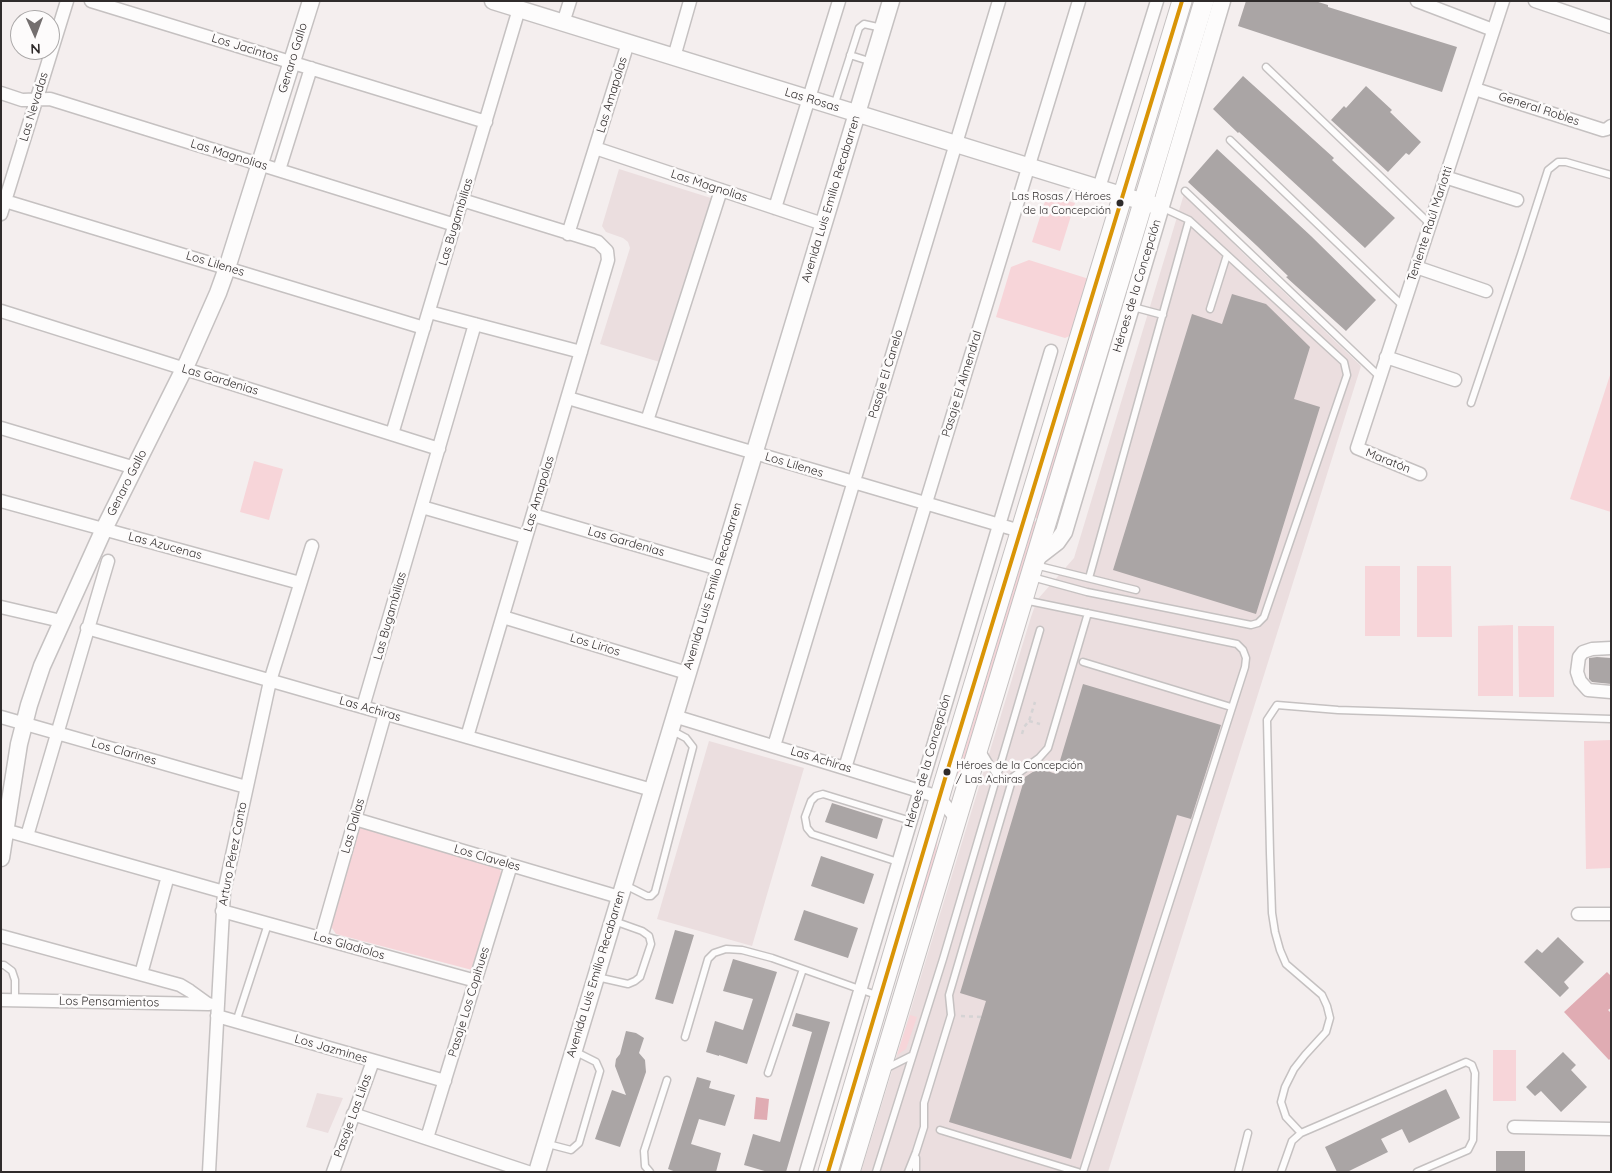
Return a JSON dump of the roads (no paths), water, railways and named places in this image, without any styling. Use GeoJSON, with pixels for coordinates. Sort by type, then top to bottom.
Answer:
{"type":"FeatureCollection","features":[{"type":"Feature","properties":{"kind":"main road","name":"Héroes de la Concepción"},"geometry":{"type":"LineString","coordinates":[[830,1171],[879,996],[1182,1]]}},
{"type":"Feature","properties":{"kind":"main road","name":"Héroes de la Concepción"},"geometry":{"type":"LineString","coordinates":[[850,1172],[1033,567],[1122,305],[1152,204],[1204,1]]}},
{"type":"Feature","properties":{"kind":"street","name":"Las Nevadas"},"geometry":{"type":"LineString","coordinates":[[1,214],[67,1]]}},
{"type":"Feature","properties":{"kind":"street","name":"Los Jacintos"},"geometry":{"type":"LineString","coordinates":[[91,1],[486,122]]}},
{"type":"Feature","properties":{"kind":"street","name":"Genaro Gallo"},"geometry":{"type":"LineString","coordinates":[[1,858],[3,830],[24,723],[42,666],[104,529],[208,317],[227,268],[311,1]]}},
{"type":"Feature","properties":{"kind":"street","name":"Las Rosas"},"geometry":{"type":"LineString","coordinates":[[493,1],[1152,204]]}},
{"type":"Feature","properties":{"kind":"street"},"geometry":{"type":"LineString","coordinates":[[563,23],[570,1]]}},
{"type":"Feature","properties":{"kind":"street"},"geometry":{"type":"LineString","coordinates":[[674,57],[690,1]]}},
{"type":"Feature","properties":{"kind":"street"},"geometry":{"type":"LineString","coordinates":[[775,208],[839,1]]}},
{"type":"Feature","properties":{"kind":"street","name":"Avenida Luis Emilio Recabarren"},"geometry":{"type":"LineString","coordinates":[[537,1172],[891,1]]}},
{"type":"Feature","properties":{"kind":"street","name":"Pasaje El Canelo"},"geometry":{"type":"LineString","coordinates":[[774,746],[999,1]]}},
{"type":"Feature","properties":{"kind":"street","name":"Pasaje El Almendral"},"geometry":{"type":"LineString","coordinates":[[845,768],[1079,1]]}},
{"type":"Feature","properties":{"kind":"street"},"geometry":{"type":"LineString","coordinates":[[1099,188],[1157,1]]}},
{"type":"Feature","properties":{"kind":"street","name":"Héroes de la Concepción"},"geometry":{"type":"LineString","coordinates":[[1152,204],[1222,1]]}},
{"type":"Feature","properties":{"kind":"street"},"geometry":{"type":"LineString","coordinates":[[1417,1],[1493,30]]}},
{"type":"Feature","properties":{"kind":"street","name":"Teniente Raúl Mariotti"},"geometry":{"type":"LineString","coordinates":[[1356,448],[1503,1]]}},
{"type":"Feature","properties":{"kind":"street"},"geometry":{"type":"LineString","coordinates":[[1535,1],[1611,27]]}},
{"type":"Feature","properties":{"kind":"street","name":"Las Bugambilias"},"geometry":{"type":"LineString","coordinates":[[392,434],[519,10]]}},
{"type":"Feature","properties":{"kind":"street","name":"Las Amapolas"},"geometry":{"type":"LineString","coordinates":[[467,737],[607,264],[606,251],[598,242],[568,234],[628,43]]}},
{"type":"Feature","properties":{"kind":"street","name":"Genaro Gallo"},"geometry":{"type":"LineString","coordinates":[[279,170],[311,68]]}},
{"type":"Feature","properties":{"kind":"street","name":"General Robles"},"geometry":{"type":"LineString","coordinates":[[1475,89],[1607,128]]}},
{"type":"Feature","properties":{"kind":"street","name":"Las Magnolias"},"geometry":{"type":"LineString","coordinates":[[1,93],[22,100],[50,99],[455,225]]}},
{"type":"Feature","properties":{"kind":"street"},"geometry":{"type":"LineString","coordinates":[[275,115],[295,121]]}},
{"type":"Feature","properties":{"kind":"street","name":"Las Magnolias"},"geometry":{"type":"LineString","coordinates":[[595,148],[823,224]]}},
{"type":"Feature","properties":{"kind":"street"},"geometry":{"type":"LineString","coordinates":[[1446,177],[1517,200]]}},
{"type":"Feature","properties":{"kind":"street"},"geometry":{"type":"LineString","coordinates":[[647,421],[721,190]]}},
{"type":"Feature","properties":{"kind":"street"},"geometry":{"type":"LineString","coordinates":[[462,200],[568,234]]}},
{"type":"Feature","properties":{"kind":"street","name":"Los Lilenes"},"geometry":{"type":"LineString","coordinates":[[5,201],[424,328]]}},
{"type":"Feature","properties":{"kind":"street"},"geometry":{"type":"LineString","coordinates":[[1416,267],[1486,291]]}},
{"type":"Feature","properties":{"kind":"street","name":"Las Gardenias"},"geometry":{"type":"LineString","coordinates":[[1,311],[439,449]]}},
{"type":"Feature","properties":{"kind":"street"},"geometry":{"type":"LineString","coordinates":[[429,312],[581,352]]}},
{"type":"Feature","properties":{"kind":"street","name":"Las Bugambilias"},"geometry":{"type":"LineString","coordinates":[[363,707],[475,324]]}},
{"type":"Feature","properties":{"kind":"street","name":"Héroes de la Concepción"},"geometry":{"type":"LineString","coordinates":[[806,1172],[1051,351]]}},
{"type":"Feature","properties":{"kind":"street"},"geometry":{"type":"LineString","coordinates":[[1386,358],[1454,380]]}},
{"type":"Feature","properties":{"kind":"street","name":"Los Lilenes"},"geometry":{"type":"LineString","coordinates":[[568,398],[1020,531]]}},
{"type":"Feature","properties":{"kind":"street"},"geometry":{"type":"LineString","coordinates":[[1,428],[135,468]]}},
{"type":"Feature","properties":{"kind":"street","name":"Maratón"},"geometry":{"type":"LineString","coordinates":[[1356,448],[1420,474]]}},
{"type":"Feature","properties":{"kind":"street","name":"Las Azucenas"},"geometry":{"type":"LineString","coordinates":[[1,502],[300,583]]}},
{"type":"Feature","properties":{"kind":"street"},"geometry":{"type":"LineString","coordinates":[[422,506],[526,537]]}},
{"type":"Feature","properties":{"kind":"street","name":"Las Gardenias"},"geometry":{"type":"LineString","coordinates":[[532,515],[719,569]]}},
{"type":"Feature","properties":{"kind":"street","name":"Arturo Pérez Canto"},"geometry":{"type":"LineString","coordinates":[[209,1172],[214,1008],[224,892],[270,681],[312,546]]}},
{"type":"Feature","properties":{"kind":"street"},"geometry":{"type":"LineString","coordinates":[[27,836],[108,561]]}},
{"type":"Feature","properties":{"kind":"street"},"geometry":{"type":"LineString","coordinates":[[1,607],[61,621]]}},
{"type":"Feature","properties":{"kind":"street","name":"Los Lirios"},"geometry":{"type":"LineString","coordinates":[[502,617],[687,673]]}},
{"type":"Feature","properties":{"kind":"street","name":"Las Achiras"},"geometry":{"type":"LineString","coordinates":[[87,628],[652,790]]}},
{"type":"Feature","properties":{"kind":"street"},"geometry":{"type":"LineString","coordinates":[[1611,648],[1592,649],[1583,652],[1577,672],[1583,686],[1588,690],[1611,692]]}},
{"type":"Feature","properties":{"kind":"street","name":"Las Dalias"},"geometry":{"type":"LineString","coordinates":[[321,938],[385,714]]}},
{"type":"Feature","properties":{"kind":"street","name":"Los Clarines"},"geometry":{"type":"LineString","coordinates":[[1,717],[246,787]]}},
{"type":"Feature","properties":{"kind":"street","name":"Las Achiras"},"geometry":{"type":"LineString","coordinates":[[672,723],[774,746],[939,797]]}},
{"type":"Feature","properties":{"kind":"street"},"geometry":{"type":"LineString","coordinates":[[939,797],[957,820]]}},
{"type":"Feature","properties":{"kind":"street","name":"Los Claveles"},"geometry":{"type":"LineString","coordinates":[[355,819],[511,865],[622,890]]}},
{"type":"Feature","properties":{"kind":"street"},"geometry":{"type":"LineString","coordinates":[[3,830],[224,892]]}},
{"type":"Feature","properties":{"kind":"street","name":"Pasaje Los Copihues"},"geometry":{"type":"LineString","coordinates":[[427,1138],[511,865]]}},
{"type":"Feature","properties":{"kind":"street"},"geometry":{"type":"LineString","coordinates":[[141,974],[168,876]]}},
{"type":"Feature","properties":{"kind":"street","name":"Los Gladiolos"},"geometry":{"type":"LineString","coordinates":[[222,911],[476,982]]}},
{"type":"Feature","properties":{"kind":"street"},"geometry":{"type":"LineString","coordinates":[[1578,914],[1611,914]]}},
{"type":"Feature","properties":{"kind":"street","name":"Los Jazmines"},"geometry":{"type":"LineString","coordinates":[[1,936],[180,986],[236,1022],[445,1081]]}},
{"type":"Feature","properties":{"kind":"street","name":"Los Pensamientos"},"geometry":{"type":"LineString","coordinates":[[1,1000],[214,1008]]}},
{"type":"Feature","properties":{"kind":"street","name":"Pasaje Las Lilas"},"geometry":{"type":"LineString","coordinates":[[332,1172],[373,1061]]}},
{"type":"Feature","properties":{"kind":"street"},"geometry":{"type":"LineString","coordinates":[[353,1114],[528,1172]]}},
{"type":"Feature","properties":{"kind":"street"},"geometry":{"type":"LineString","coordinates":[[1514,1127],[1611,1129]]}},
{"type":"Feature","properties":{"kind":"lane"},"geometry":{"type":"LineString","coordinates":[[834,106],[861,25],[883,28]]}},
{"type":"Feature","properties":{"kind":"lane"},"geometry":{"type":"LineString","coordinates":[[850,55],[872,62]]}},
{"type":"Feature","properties":{"kind":"lane"},"geometry":{"type":"LineString","coordinates":[[1266,67],[1430,224]]}},
{"type":"Feature","properties":{"kind":"lane"},"geometry":{"type":"LineString","coordinates":[[1230,140],[1403,306]]}},
{"type":"Feature","properties":{"kind":"lane"},"geometry":{"type":"LineString","coordinates":[[1471,403],[1548,170],[1558,162],[1566,162],[1611,175]]}},
{"type":"Feature","properties":{"kind":"lane"},"geometry":{"type":"LineString","coordinates":[[1185,191],[1380,377]]}},
{"type":"Feature","properties":{"kind":"lane"},"geometry":{"type":"LineString","coordinates":[[1033,567],[1087,592],[1251,625],[1258,623],[1264,617],[1346,375],[1344,362],[1190,220],[1152,204]]}},
{"type":"Feature","properties":{"kind":"lane"},"geometry":{"type":"LineString","coordinates":[[1089,578],[1190,220]]}},
{"type":"Feature","properties":{"kind":"lane"},"geometry":{"type":"LineString","coordinates":[[1210,309],[1228,255]]}},
{"type":"Feature","properties":{"kind":"lane"},"geometry":{"type":"LineString","coordinates":[[1122,305],[1163,315]]}},
{"type":"Feature","properties":{"kind":"lane"},"geometry":{"type":"LineString","coordinates":[[1033,567],[1136,590]]}},
{"type":"Feature","properties":{"kind":"lane"},"geometry":{"type":"LineString","coordinates":[[1023,599],[1237,644],[1243,650],[1246,658],[1245,667],[1083,1172]]}},
{"type":"Feature","properties":{"kind":"lane"},"geometry":{"type":"LineString","coordinates":[[908,1172],[924,1126],[924,1103],[951,1015],[949,995],[1013,777],[1039,758],[1048,748],[1088,613]]}},
{"type":"Feature","properties":{"kind":"lane"},"geometry":{"type":"LineString","coordinates":[[876,1172],[943,959],[1040,630]]}},
{"type":"Feature","properties":{"kind":"lane"},"geometry":{"type":"LineString","coordinates":[[1082,662],[1231,707]]}},
{"type":"Feature","properties":{"kind":"lane"},"geometry":{"type":"LineString","coordinates":[[1301,1133],[1286,1117],[1281,1102],[1283,1094],[1294,1069],[1326,1032],[1330,1018],[1328,1006],[1322,995],[1286,964],[1275,932],[1272,913],[1267,720],[1277,705],[1338,710],[1611,719]]}},
{"type":"Feature","properties":{"kind":"lane"},"geometry":{"type":"LineString","coordinates":[[622,890],[647,896],[651,896],[655,892],[692,747],[672,723]]}},
{"type":"Feature","properties":{"kind":"lane"},"geometry":{"type":"LineString","coordinates":[[978,747],[997,776]]}},
{"type":"Feature","properties":{"kind":"lane"},"geometry":{"type":"LineString","coordinates":[[898,862],[812,834],[807,828],[805,817],[810,801],[816,796],[823,794],[911,820]]}},
{"type":"Feature","properties":{"kind":"lane"},"geometry":{"type":"LineString","coordinates":[[596,977],[628,984],[636,981],[640,977],[651,944],[650,936],[642,931],[612,921]]}},
{"type":"Feature","properties":{"kind":"lane"},"geometry":{"type":"LineString","coordinates":[[236,1022],[268,924]]}},
{"type":"Feature","properties":{"kind":"lane"},"geometry":{"type":"LineString","coordinates":[[685,1037],[708,959],[714,953],[726,949],[742,950],[772,958],[879,996]]}},
{"type":"Feature","properties":{"kind":"lane"},"geometry":{"type":"LineString","coordinates":[[1,965],[12,971],[16,980],[15,1000]]}},
{"type":"Feature","properties":{"kind":"lane"},"geometry":{"type":"LineString","coordinates":[[768,1073],[803,969]]}},
{"type":"Feature","properties":{"kind":"lane"},"geometry":{"type":"LineString","coordinates":[[545,1143],[570,1150],[580,1143],[600,1070],[596,1062],[573,1051]]}},
{"type":"Feature","properties":{"kind":"lane"},"geometry":{"type":"LineString","coordinates":[[881,1071],[911,1056]]}},
{"type":"Feature","properties":{"kind":"lane"},"geometry":{"type":"LineString","coordinates":[[1281,1172],[1292,1141],[1301,1133],[1466,1062],[1472,1066],[1475,1073],[1473,1140],[1468,1150],[1417,1172]]}},
{"type":"Feature","properties":{"kind":"lane"},"geometry":{"type":"LineString","coordinates":[[650,1172],[645,1166],[644,1151],[667,1080]]}},
{"type":"Feature","properties":{"kind":"lane"},"geometry":{"type":"LineString","coordinates":[[940,1130],[1078,1172]]}},
{"type":"Feature","properties":{"kind":"lane"},"geometry":{"type":"LineString","coordinates":[[1238,1172],[1248,1133]]}},
{"type":"Feature","properties":{"kind":"lane"},"geometry":{"type":"LineString","coordinates":[[916,1152],[916,1172]]}},
{"type":"Feature","properties":{"kind":"place","name":"Las Rosas / Héroes de la Concepción"},"geometry":{"type":"Point","coordinates":[1120,203]}},
{"type":"Feature","properties":{"kind":"place","name":"Héroes de la Concepción / Las Achiras"},"geometry":{"type":"Point","coordinates":[947,772]}}]}
